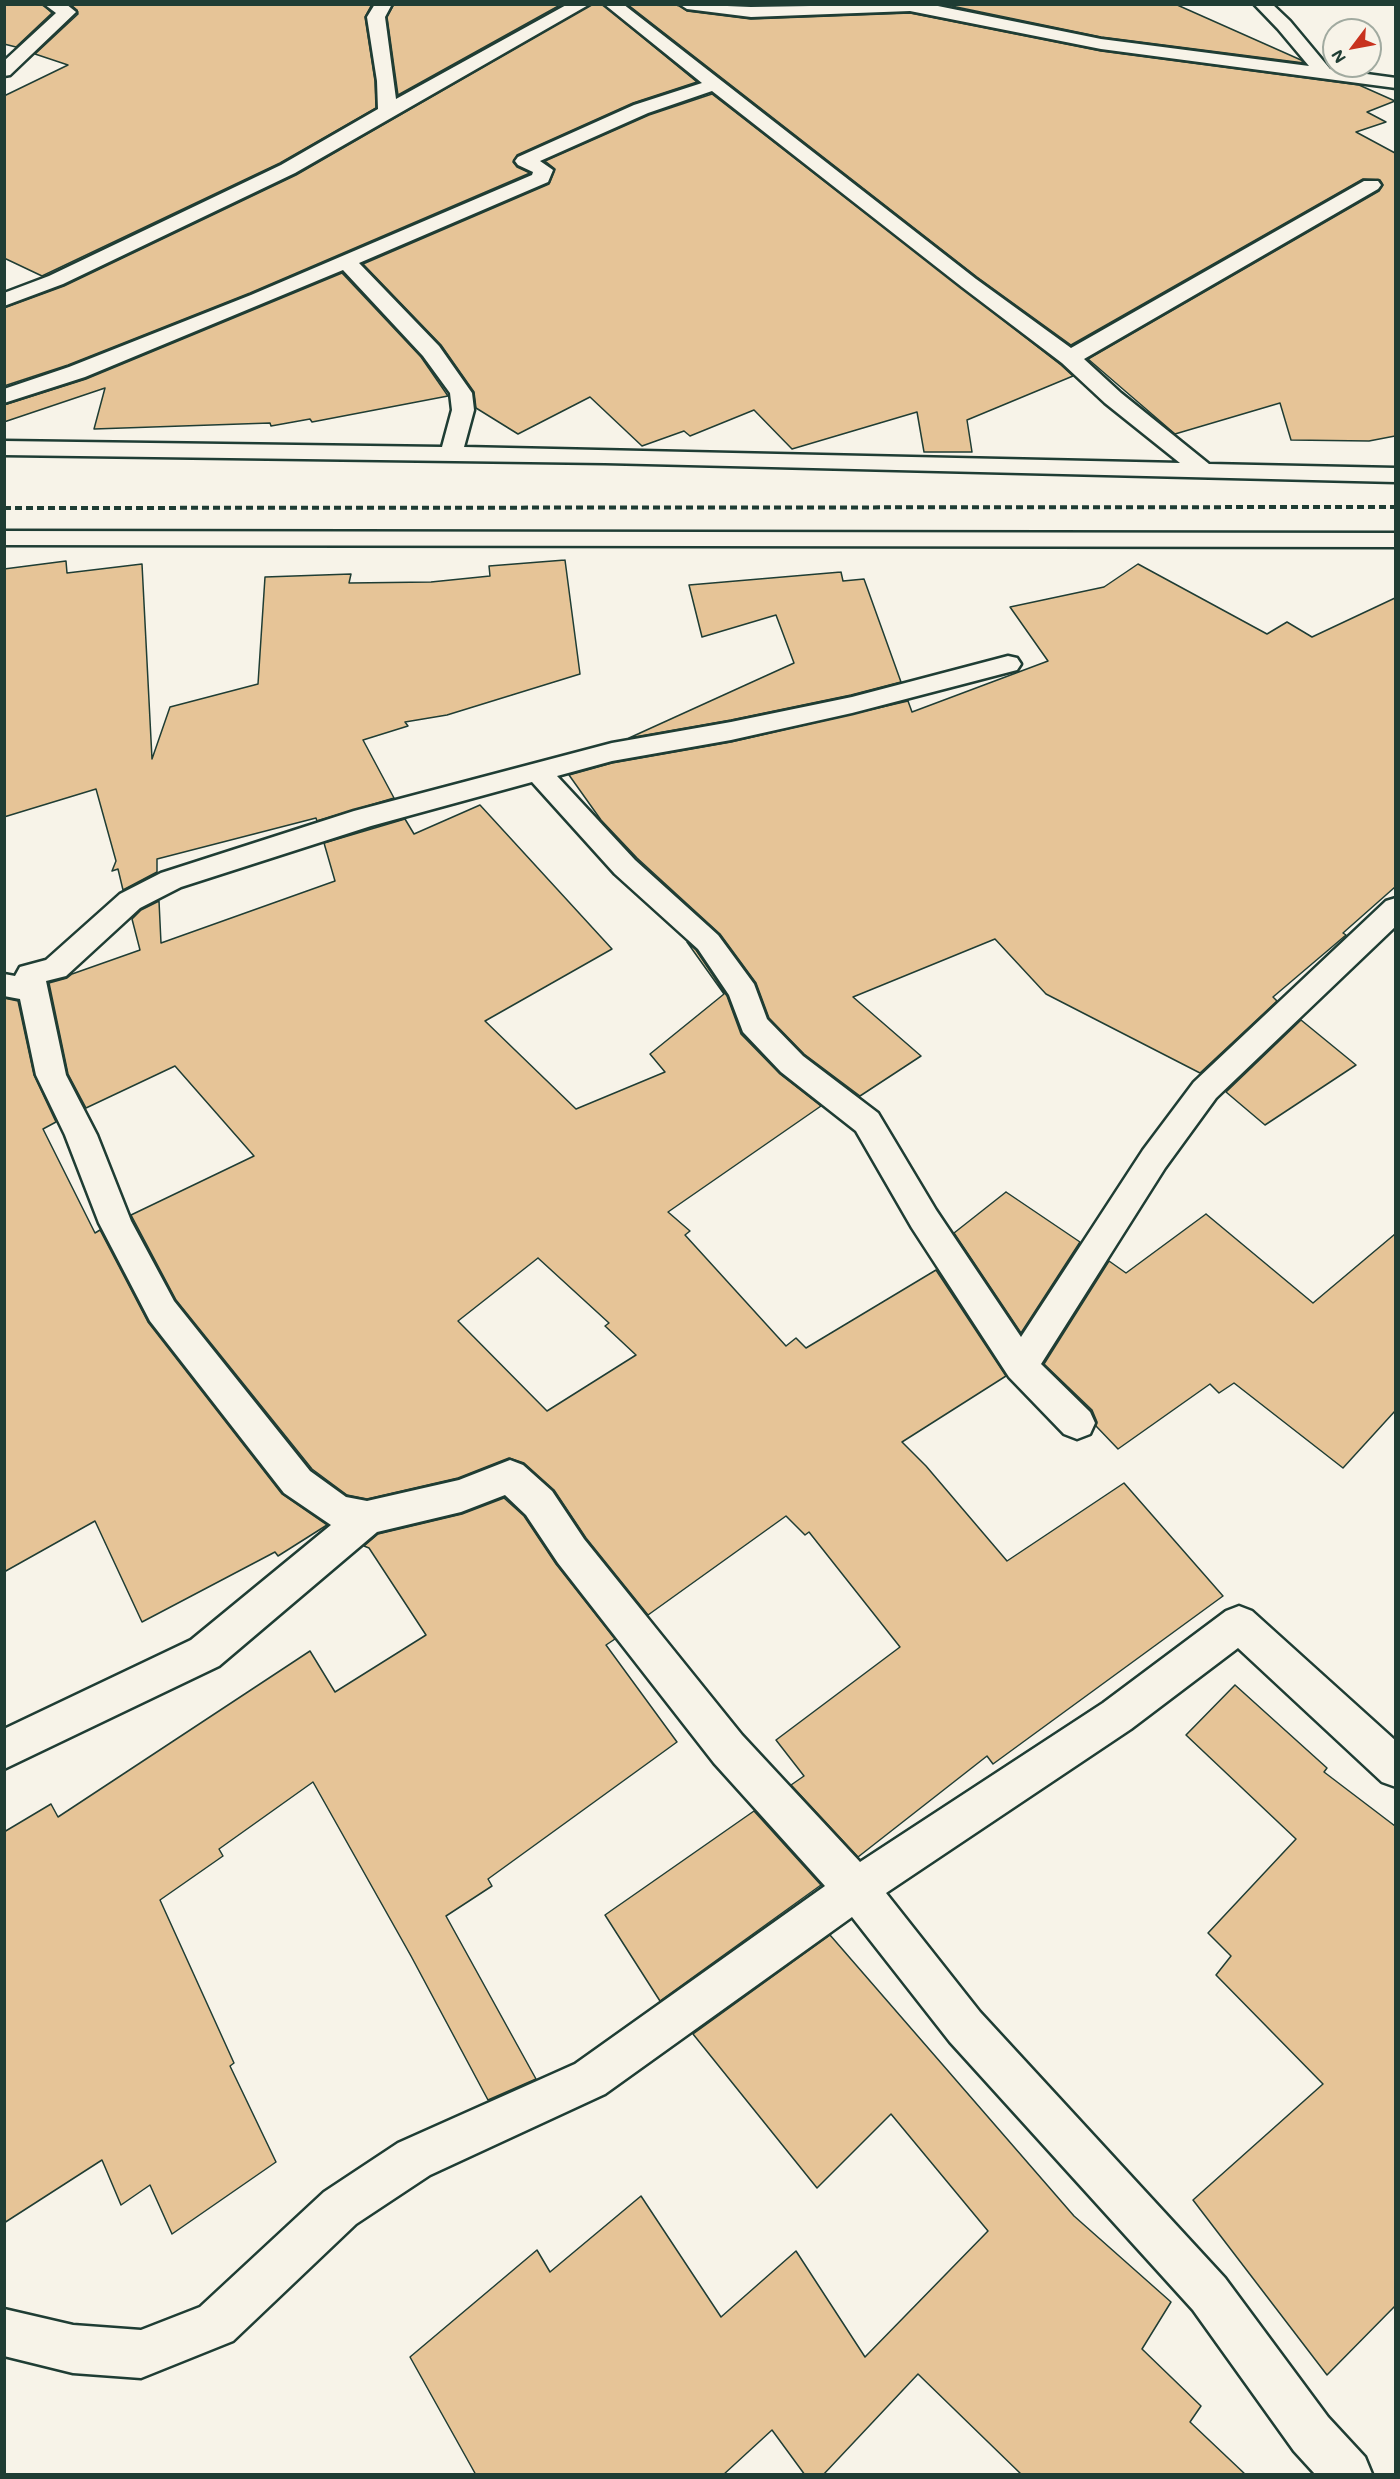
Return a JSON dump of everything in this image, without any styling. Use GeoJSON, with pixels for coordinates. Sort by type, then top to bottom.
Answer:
{"type":"FeatureCollection","features":[{"type":"Feature","properties":{"kind":"street"},"geometry":{"type":"LineString","coordinates":[[4,71],[67,12],[52,4]]}},
{"type":"Feature","properties":{"kind":"street"},"geometry":{"type":"LineString","coordinates":[[384,4],[376,17],[386,81],[387,111]]}},
{"type":"Feature","properties":{"kind":"street"},"geometry":{"type":"LineString","coordinates":[[4,300],[56,280],[288,169],[387,111],[582,4]]}},
{"type":"Feature","properties":{"kind":"street"},"geometry":{"type":"LineString","coordinates":[[612,4],[713,86],[969,283],[1071,358],[1113,398],[1205,472]]}},
{"type":"Feature","properties":{"kind":"street"},"geometry":{"type":"LineString","coordinates":[[687,4],[744,8],[910,6],[1101,44],[1322,74]]}},
{"type":"Feature","properties":{"kind":"street"},"geometry":{"type":"LineString","coordinates":[[1262,4],[1284,25],[1322,72]]}},
{"type":"Feature","properties":{"kind":"street"},"geometry":{"type":"LineString","coordinates":[[1020,13],[1034,29]]}},
{"type":"Feature","properties":{"kind":"street"},"geometry":{"type":"LineString","coordinates":[[4,42],[27,50]]}},
{"type":"Feature","properties":{"kind":"street"},"geometry":{"type":"LineString","coordinates":[[1356,78],[1395,83]]}},
{"type":"Feature","properties":{"kind":"street"},"geometry":{"type":"LineString","coordinates":[[4,396],[77,372],[347,262],[541,178],[543,170],[525,161],[641,109],[713,86]]}},
{"type":"Feature","properties":{"kind":"street"},"geometry":{"type":"LineString","coordinates":[[1071,358],[1371,185]]}},
{"type":"Feature","properties":{"kind":"street"},"geometry":{"type":"LineString","coordinates":[[347,262],[431,351],[461,393],[463,410],[451,454]]}},
{"type":"Feature","properties":{"kind":"street"},"geometry":{"type":"LineString","coordinates":[[4,448],[451,454],[1395,475]]}},
{"type":"Feature","properties":{"kind":"street"},"geometry":{"type":"LineString","coordinates":[[4,538],[1395,540]]}},
{"type":"Feature","properties":{"kind":"street"},"geometry":{"type":"LineString","coordinates":[[1008,663],[852,705],[731,731],[612,752],[364,818],[171,880],[130,901],[56,968],[30,975],[19,988],[51,1075],[81,1135],[114,1223],[162,1311],[297,1482],[337,1511],[368,1518],[461,1496],[510,1476],[539,1503],[571,1551],[728,1749],[856,1889],[965,2027],[1209,2294],[1311,2434],[1348,2475]]}},
{"type":"Feature","properties":{"kind":"street"},"geometry":{"type":"LineString","coordinates":[[538,772],[625,867],[708,942],[743,992],[753,1024],[792,1064],[867,1122],[924,1219],[1021,1366],[1077,1423]]}},
{"type":"Feature","properties":{"kind":"street"},"geometry":{"type":"LineString","coordinates":[[1021,1366],[1154,1159],[1205,1090],[1395,908]]}},
{"type":"Feature","properties":{"kind":"street"},"geometry":{"type":"LineString","coordinates":[[4,1750],[205,1653],[368,1518]]}},
{"type":"Feature","properties":{"kind":"street"},"geometry":{"type":"LineString","coordinates":[[4,2332],[73,2349],[141,2354],[216,2324],[340,2208],[414,2159],[591,2079],[856,1889],[1117,1716],[1239,1624],[1395,1768]]}},
{"type":"Feature","properties":{"kind":"building"},"geometry":{"type":"Polygon","coordinates":[[[4,4],[42,4],[52,13],[16,47],[4,44],[4,4]]]}},
{"type":"Feature","properties":{"kind":"building"},"geometry":{"type":"Polygon","coordinates":[[[70,4],[372,4],[365,17],[375,81],[376,108],[280,163],[42,276],[4,258],[4,96],[68,65],[35,54],[78,14],[70,4]]]}},
{"type":"Feature","properties":{"kind":"building"},"geometry":{"type":"Polygon","coordinates":[[[394,4],[562,4],[398,95],[387,17],[394,4]]]}},
{"type":"Feature","properties":{"kind":"building"},"geometry":{"type":"Polygon","coordinates":[[[592,4],[602,4],[697,82],[633,103],[517,155],[513,162],[517,167],[530,173],[250,293],[68,365],[4,386],[4,308],[64,286],[296,175],[592,4]]]}},
{"type":"Feature","properties":{"kind":"building"},"geometry":{"type":"Polygon","coordinates":[[[627,4],[677,4],[687,11],[751,19],[910,13],[1101,51],[1359,85],[1395,101],[1367,112],[1386,122],[1356,132],[1395,153],[1395,436],[1369,441],[1291,440],[1280,403],[1175,434],[1088,359],[1379,191],[1383,185],[1380,180],[1363,179],[1071,345],[977,277],[627,4]]]}},
{"type":"Feature","properties":{"kind":"building"},"geometry":{"type":"Polygon","coordinates":[[[942,4],[1175,4],[1304,63],[1101,37],[942,4]]]}},
{"type":"Feature","properties":{"kind":"building"},"geometry":{"type":"Polygon","coordinates":[[[712,94],[1073,376],[967,420],[972,452],[924,452],[917,412],[792,449],[754,410],[690,436],[684,431],[642,446],[590,397],[518,434],[476,408],[474,392],[441,345],[363,264],[549,184],[555,169],[545,161],[649,115],[712,94]]]}},
{"type":"Feature","properties":{"kind":"building"},"geometry":{"type":"Polygon","coordinates":[[[342,273],[421,357],[448,396],[312,422],[310,419],[271,426],[270,423],[94,429],[105,388],[4,422],[4,405],[86,379],[342,273]]]}},
{"type":"Feature","properties":{"kind":"building"},"geometry":{"type":"Polygon","coordinates":[[[565,560],[580,674],[447,715],[405,722],[408,726],[363,740],[394,798],[317,821],[316,818],[157,859],[157,872],[123,890],[118,869],[112,871],[116,861],[96,789],[4,817],[4,569],[66,561],[67,573],[142,564],[152,759],[170,707],[258,684],[265,577],[351,574],[349,583],[431,582],[490,576],[489,566],[565,560]]]}},
{"type":"Feature","properties":{"kind":"building"},"geometry":{"type":"Polygon","coordinates":[[[1138,564],[1267,634],[1287,622],[1312,637],[1395,598],[1395,887],[1343,933],[1346,935],[1273,997],[1277,1001],[1200,1073],[1046,994],[995,939],[853,997],[921,1056],[860,1096],[804,1054],[769,1018],[756,983],[720,934],[637,858],[601,820],[569,775],[612,763],[731,742],[908,701],[912,712],[1048,661],[1010,607],[1104,587],[1138,564]]]}},
{"type":"Feature","properties":{"kind":"building"},"geometry":{"type":"Polygon","coordinates":[[[841,572],[843,581],[864,579],[901,682],[731,720],[629,738],[794,663],[776,615],[702,637],[689,585],[841,572]]]}},
{"type":"Feature","properties":{"kind":"building"},"geometry":{"type":"Polygon","coordinates":[[[480,805],[612,949],[485,1021],[576,1109],[665,1072],[650,1054],[724,994],[687,942],[696,950],[727,996],[741,1034],[780,1074],[821,1106],[668,1212],[690,1231],[685,1235],[786,1346],[796,1338],[806,1348],[936,1270],[1006,1376],[902,1442],[926,1466],[1007,1561],[1124,1483],[1223,1596],[993,1764],[987,1756],[858,1857],[791,1785],[804,1776],[776,1740],[900,1647],[809,1532],[805,1535],[786,1516],[648,1615],[586,1538],[554,1490],[524,1463],[509,1458],[458,1478],[367,1499],[347,1495],[312,1469],[176,1300],[131,1215],[254,1156],[175,1066],[86,1108],[68,1074],[49,983],[140,950],[132,919],[141,910],[159,901],[161,943],[335,881],[324,843],[405,819],[414,834],[480,805]],[[538,1258],[458,1321],[547,1411],[636,1355],[605,1326],[609,1323],[538,1258]]]}},
{"type":"Feature","properties":{"kind":"building"},"geometry":{"type":"Polygon","coordinates":[[[4,998],[18,1001],[34,1075],[56,1122],[43,1129],[95,1233],[100,1230],[148,1322],[282,1494],[327,1525],[278,1556],[275,1552],[142,1622],[95,1521],[4,1572],[4,998]]]}},
{"type":"Feature","properties":{"kind":"building"},"geometry":{"type":"Polygon","coordinates":[[[1301,1020],[1356,1065],[1265,1125],[1226,1092],[1301,1020]]]}},
{"type":"Feature","properties":{"kind":"building"},"geometry":{"type":"Polygon","coordinates":[[[1006,1192],[1080,1242],[1021,1333],[954,1233],[1006,1192]]]}},
{"type":"Feature","properties":{"kind":"building"},"geometry":{"type":"Polygon","coordinates":[[[1206,1214],[1313,1303],[1395,1234],[1395,1411],[1343,1468],[1234,1383],[1219,1393],[1210,1384],[1118,1449],[1096,1426],[1097,1422],[1092,1410],[1044,1364],[1109,1261],[1126,1273],[1206,1214]]]}},
{"type":"Feature","properties":{"kind":"building"},"geometry":{"type":"Polygon","coordinates":[[[504,1498],[524,1516],[556,1564],[615,1639],[606,1645],[677,1742],[488,1879],[492,1886],[446,1916],[536,2079],[488,2100],[411,1956],[313,1782],[219,1849],[223,1856],[160,1900],[234,2063],[230,2066],[276,2162],[172,2234],[150,2185],[121,2205],[102,2160],[4,2223],[4,1832],[51,1804],[58,1817],[310,1651],[335,1692],[426,1635],[369,1548],[364,1546],[378,1534],[462,1514],[504,1498]]]}},
{"type":"Feature","properties":{"kind":"building"},"geometry":{"type":"Polygon","coordinates":[[[1235,1685],[1327,1768],[1324,1772],[1395,1826],[1395,2306],[1327,2375],[1193,2200],[1323,2084],[1216,1975],[1231,1956],[1208,1933],[1296,1839],[1186,1735],[1235,1685]]]}},
{"type":"Feature","properties":{"kind":"building"},"geometry":{"type":"Polygon","coordinates":[[[754,1811],[821,1885],[660,2001],[605,1915],[754,1811]]]}},
{"type":"Feature","properties":{"kind":"building"},"geometry":{"type":"Polygon","coordinates":[[[830,1935],[1074,2216],[1171,2302],[1142,2349],[1201,2406],[1190,2422],[1246,2475],[1022,2475],[918,2374],[823,2475],[805,2475],[772,2430],[723,2475],[476,2475],[410,2357],[537,2250],[550,2272],[641,2196],[721,2317],[796,2251],[865,2357],[988,2231],[891,2114],[817,2188],[693,2034],[830,1935]]]}},
{"type":"Feature","properties":{"kind":"railway"},"geometry":{"type":"LineString","coordinates":[[4,508],[1396,507]]}}]}
